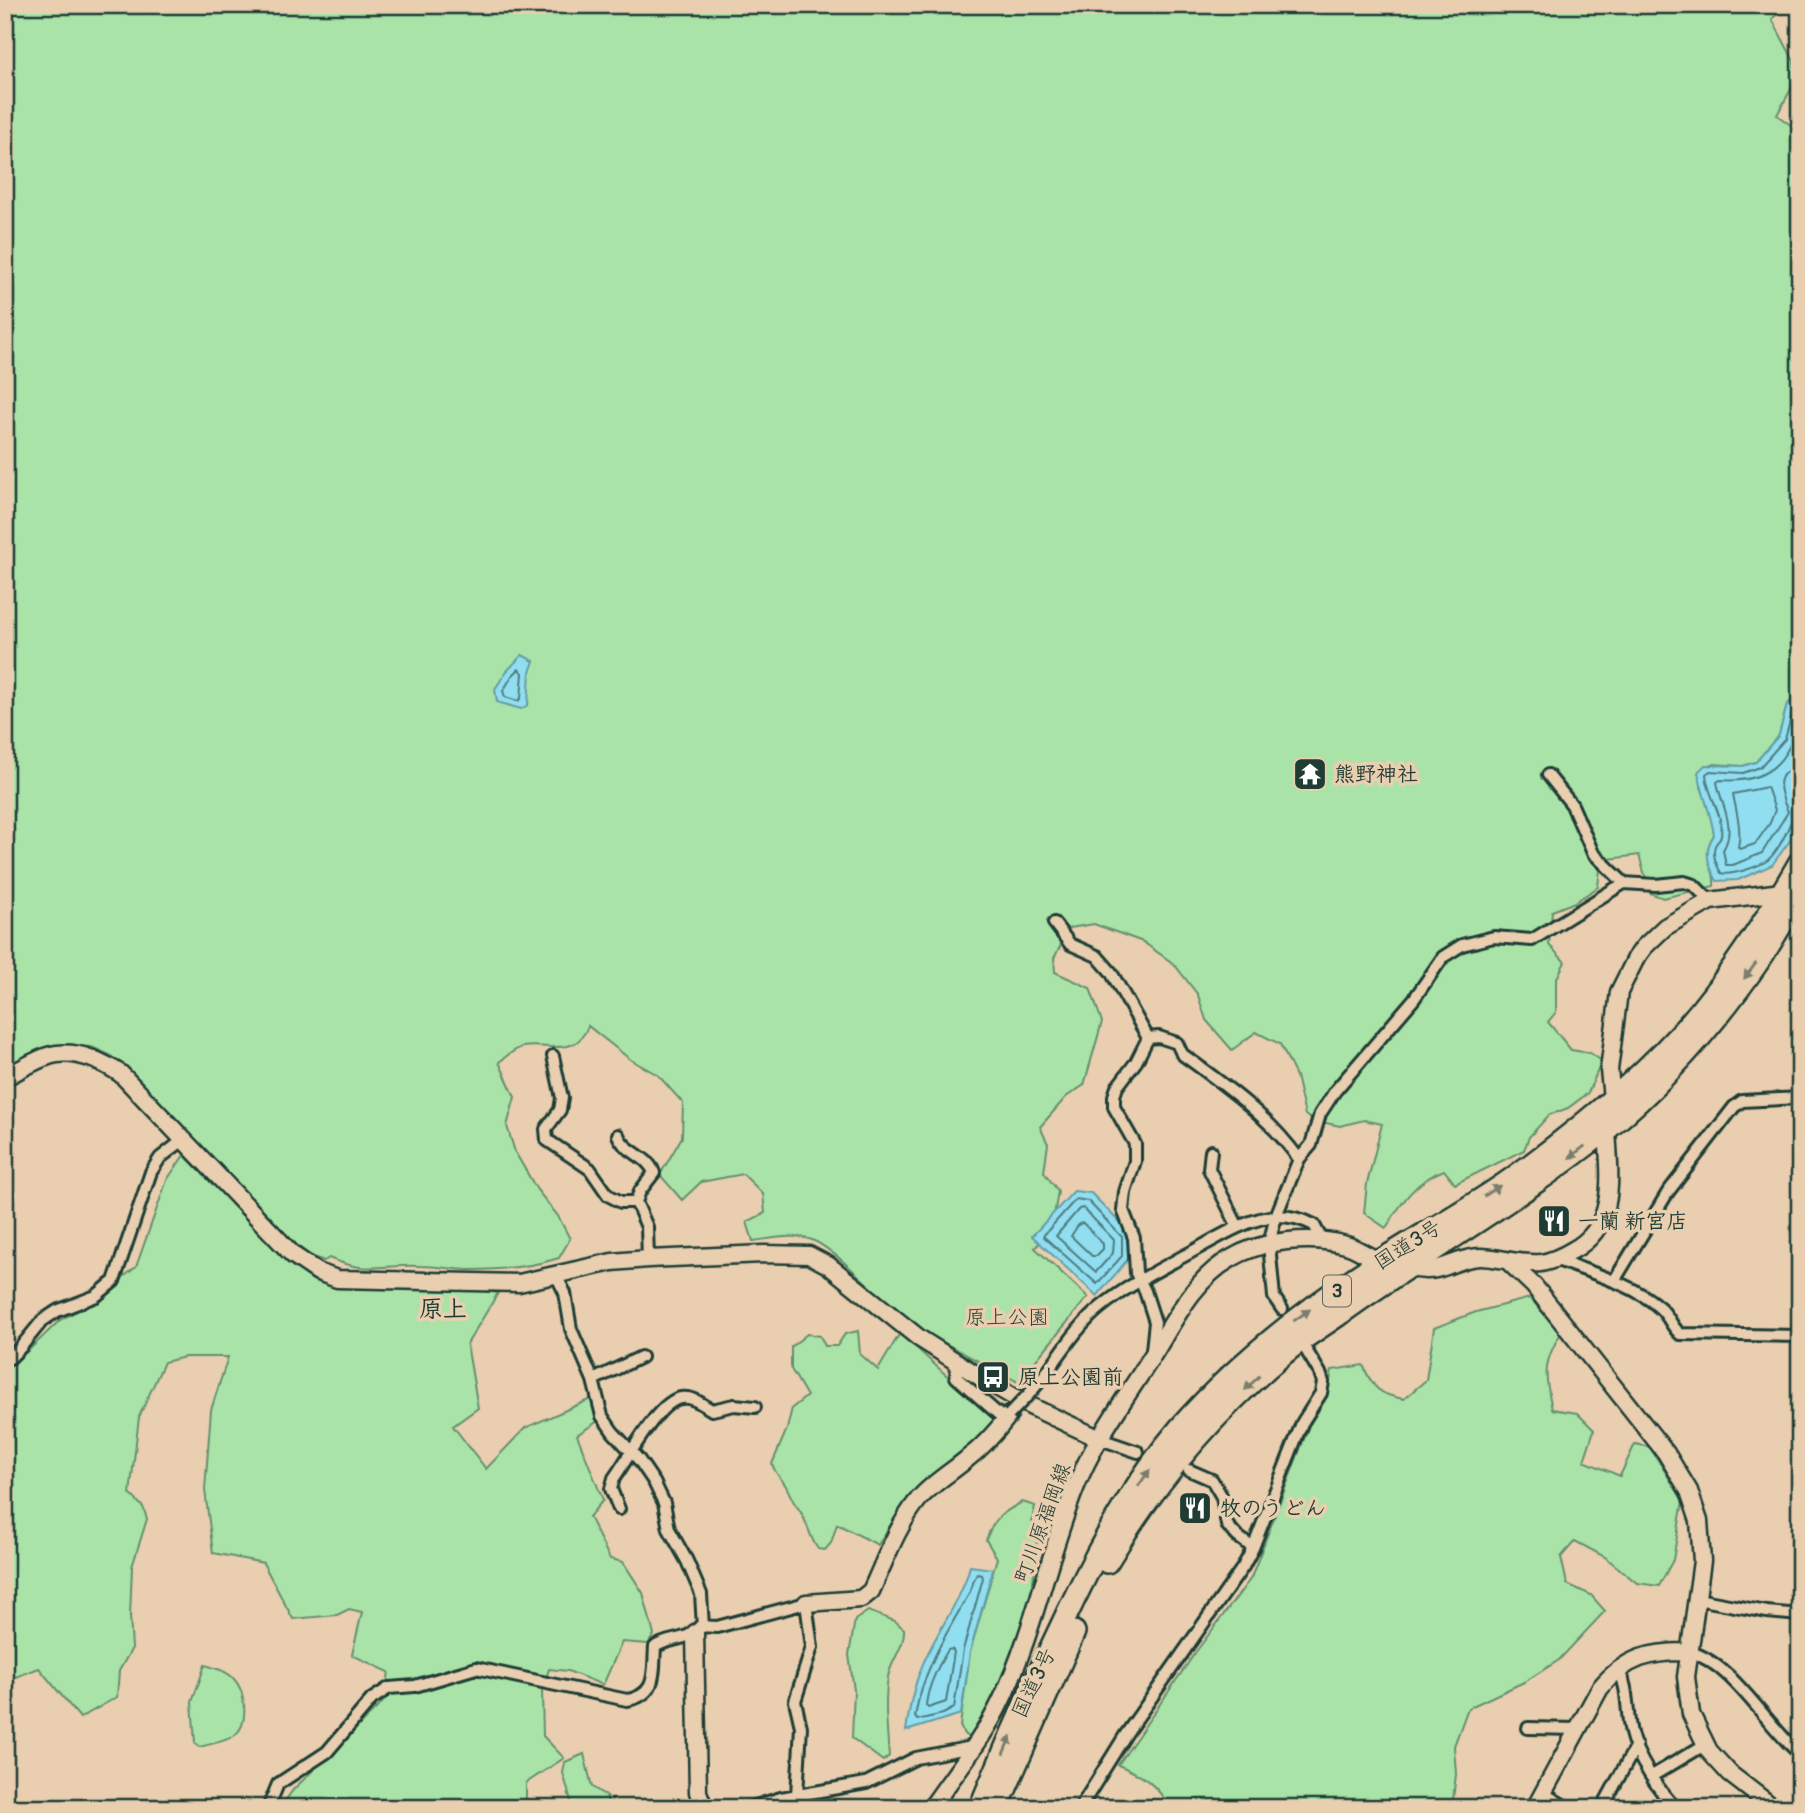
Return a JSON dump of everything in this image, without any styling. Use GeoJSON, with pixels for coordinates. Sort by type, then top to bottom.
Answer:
{"type":"FeatureCollection","features":[{"type":"Feature","properties":{"kind":"highway","name":"国道3号"},"geometry":{"type":"LineString","coordinates":[[997,1808],[1053,1677],[1108,1560],[1142,1508],[1205,1427],[1281,1355],[1409,1266],[1548,1175],[1607,1129],[1661,1079],[1710,1024],[1761,957],[1791,892],[1800,862]]}},
{"type":"Feature","properties":{"kind":"highway","name":"国道3号"},"geometry":{"type":"LineString","coordinates":[[980,1808],[1030,1691],[1097,1551],[1124,1507],[1180,1429],[1286,1326],[1380,1261],[1512,1178],[1642,1072],[1698,1013],[1791,892]]}},
{"type":"Feature","properties":{"kind":"street"},"geometry":{"type":"LineString","coordinates":[[1548,775],[1572,805],[1593,853],[1624,883]]}},
{"type":"Feature","properties":{"kind":"street"},"geometry":{"type":"LineString","coordinates":[[1282,1309],[1274,1297],[1269,1244],[1276,1216],[1299,1159],[1311,1145],[1320,1114],[1335,1091],[1414,999],[1443,957],[1462,945],[1494,937],[1532,940],[1624,883],[1684,883],[1693,885],[1710,901]]}},
{"type":"Feature","properties":{"kind":"street"},"geometry":{"type":"LineString","coordinates":[[1612,1098],[1609,1070],[1619,992],[1636,958],[1665,927],[1710,901],[1791,892]]}},
{"type":"Feature","properties":{"kind":"street"},"geometry":{"type":"LineString","coordinates":[[1054,923],[1070,944],[1097,956],[1111,972],[1147,1038]]}},
{"type":"Feature","properties":{"kind":"street"},"geometry":{"type":"LineString","coordinates":[[1147,1038],[1158,1037],[1177,1043],[1182,1054],[1250,1105],[1289,1144],[1299,1159]]}},
{"type":"Feature","properties":{"kind":"street"},"geometry":{"type":"LineString","coordinates":[[1147,1038],[1136,1062],[1114,1096],[1114,1107],[1135,1144],[1135,1161],[1125,1192],[1123,1210],[1134,1238],[1136,1273],[1155,1322],[1151,1359]]}},
{"type":"Feature","properties":{"kind":"street"},"geometry":{"type":"LineString","coordinates":[[5,1077],[56,1054],[103,1062],[121,1074],[293,1255],[318,1272],[337,1279],[519,1283],[612,1262],[764,1254],[808,1255],[828,1265],[919,1338],[1030,1406],[1100,1439],[1139,1452]]}},
{"type":"Feature","properties":{"kind":"street"},"geometry":{"type":"LineString","coordinates":[[553,1056],[562,1098],[560,1110],[546,1129],[547,1140],[590,1169],[608,1195],[621,1202],[636,1202]]}},
{"type":"Feature","properties":{"kind":"street"},"geometry":{"type":"LineString","coordinates":[[1614,1280],[1668,1192],[1734,1107],[1742,1101],[1800,1098]]}},
{"type":"Feature","properties":{"kind":"street","name":"町川原福岡線"},"geometry":{"type":"LineString","coordinates":[[930,1808],[1001,1702],[1014,1671],[1074,1492],[1100,1439],[1195,1290],[1211,1273],[1229,1259],[1269,1244],[1322,1240],[1347,1245],[1380,1261],[1423,1270],[1435,1270],[1460,1259],[1482,1257],[1510,1262],[1542,1263],[1555,1259],[1576,1249],[1590,1238],[1603,1221],[1609,1202],[1607,1129]]}},
{"type":"Feature","properties":{"kind":"street"},"geometry":{"type":"LineString","coordinates":[[618,1135],[621,1142],[646,1161],[654,1174],[640,1191],[636,1202],[647,1227],[648,1259]]}},
{"type":"Feature","properties":{"kind":"street"},"geometry":{"type":"LineString","coordinates":[[5,1359],[10,1358],[20,1348],[42,1321],[57,1311],[96,1296],[114,1281],[151,1172],[160,1158],[183,1139]]}},
{"type":"Feature","properties":{"kind":"street"},"geometry":{"type":"LineString","coordinates":[[1211,1151],[1209,1169],[1238,1227]]}},
{"type":"Feature","properties":{"kind":"street"},"geometry":{"type":"LineString","coordinates":[[268,1808],[278,1784],[327,1752],[372,1699],[389,1688],[415,1685],[475,1668],[627,1700],[638,1698],[648,1691],[653,1683],[654,1647],[662,1642],[806,1603],[861,1599],[871,1591],[905,1519],[919,1498],[993,1435],[1048,1374],[1069,1343],[1100,1308],[1139,1280],[1238,1227],[1276,1216],[1298,1218],[1314,1224],[1322,1240]]}},
{"type":"Feature","properties":{"kind":"street"},"geometry":{"type":"LineString","coordinates":[[1555,1259],[1614,1280],[1662,1309],[1672,1327],[1680,1334],[1800,1336]]}},
{"type":"Feature","properties":{"kind":"street"},"geometry":{"type":"LineString","coordinates":[[1510,1262],[1534,1286],[1666,1452],[1689,1491],[1699,1521],[1702,1561],[1686,1677],[1691,1714],[1706,1744],[1730,1774],[1774,1808]]}},
{"type":"Feature","properties":{"kind":"street"},"geometry":{"type":"LineString","coordinates":[[556,1275],[565,1293],[571,1329],[593,1380],[602,1416],[654,1482],[664,1503],[669,1529],[701,1594],[698,1792],[704,1808]]}},
{"type":"Feature","properties":{"kind":"street"},"geometry":{"type":"LineString","coordinates":[[1080,1808],[1126,1734],[1253,1548],[1301,1423],[1321,1393],[1323,1382],[1320,1373],[1306,1350]]}},
{"type":"Feature","properties":{"kind":"street"},"geometry":{"type":"LineString","coordinates":[[593,1380],[641,1357]]}},
{"type":"Feature","properties":{"kind":"street"},"geometry":{"type":"LineString","coordinates":[[957,1362],[956,1377],[1007,1417]]}},
{"type":"Feature","properties":{"kind":"street"},"geometry":{"type":"LineString","coordinates":[[619,1509],[611,1489],[614,1478],[654,1418],[668,1403],[682,1398],[693,1399],[712,1410],[734,1405],[755,1407]]}},
{"type":"Feature","properties":{"kind":"street"},"geometry":{"type":"LineString","coordinates":[[1189,1469],[1212,1480],[1222,1497],[1227,1525],[1253,1548]]}},
{"type":"Feature","properties":{"kind":"street"},"geometry":{"type":"LineString","coordinates":[[1697,1599],[1767,1612],[1800,1615]]}},
{"type":"Feature","properties":{"kind":"street"},"geometry":{"type":"LineString","coordinates":[[800,1808],[797,1795],[801,1727],[794,1701],[812,1647],[806,1603]]}},
{"type":"Feature","properties":{"kind":"street"},"geometry":{"type":"LineString","coordinates":[[1568,1808],[1539,1801],[1600,1688],[1619,1669],[1639,1657],[1665,1651],[1690,1652],[1715,1662],[1800,1754]]}},
{"type":"Feature","properties":{"kind":"street"},"geometry":{"type":"LineString","coordinates":[[1619,1669],[1627,1692],[1631,1736],[1652,1776],[1676,1808]]}},
{"type":"Feature","properties":{"kind":"street"},"geometry":{"type":"LineString","coordinates":[[1528,1728],[1578,1729]]}},
{"type":"Feature","properties":{"kind":"street"},"geometry":{"type":"LineString","coordinates":[[1652,1776],[1706,1744]]}},
{"type":"Feature","properties":{"kind":"street"},"geometry":{"type":"LineString","coordinates":[[1602,1808],[1636,1746]]}},
{"type":"Feature","properties":{"kind":"street"},"geometry":{"type":"LineString","coordinates":[[749,1808],[797,1795],[866,1783],[916,1758],[972,1747]]}},
{"type":"Feature","properties":{"kind":"green space","name":"原上公園"},"geometry":{"type":"Polygon","coordinates":[[[5,5],[1787,5],[1772,19],[1794,61],[1796,80],[1777,115],[1800,132],[1800,693],[1787,705],[1779,735],[1756,762],[1743,766],[1714,764],[1701,787],[1711,813],[1714,835],[1708,855],[1714,886],[1663,898],[1650,893],[1639,855],[1601,860],[1598,887],[1575,902],[1552,911],[1549,945],[1565,962],[1556,980],[1556,1012],[1548,1022],[1571,1050],[1590,1053],[1602,1061],[1588,1093],[1568,1108],[1549,1115],[1529,1137],[1524,1150],[1455,1184],[1444,1170],[1425,1180],[1404,1201],[1386,1228],[1364,1213],[1367,1184],[1382,1124],[1364,1120],[1340,1126],[1312,1120],[1305,1115],[1296,1076],[1280,1044],[1256,1032],[1232,1050],[1206,1020],[1198,995],[1174,964],[1143,942],[1094,924],[1070,928],[1054,958],[1055,972],[1090,988],[1102,1022],[1084,1085],[1066,1097],[1040,1127],[1048,1144],[1044,1172],[1058,1191],[1052,1228],[1035,1248],[1088,1297],[1018,1382],[957,1350],[912,1322],[844,1262],[812,1240],[782,1237],[753,1241],[747,1222],[765,1213],[763,1194],[743,1174],[701,1182],[682,1200],[660,1175],[682,1137],[683,1103],[658,1075],[631,1060],[588,1026],[583,1036],[569,1046],[523,1047],[499,1062],[515,1097],[507,1126],[515,1152],[537,1190],[558,1216],[570,1239],[559,1258],[537,1264],[468,1270],[426,1266],[374,1268],[354,1266],[329,1258],[324,1261],[309,1255],[277,1229],[110,1055],[92,1047],[59,1045],[5,1065],[5,5]]]}},
{"type":"Feature","properties":{"kind":"green space"},"geometry":{"type":"Polygon","coordinates":[[[184,1155],[300,1270],[361,1288],[450,1286],[498,1293],[467,1344],[478,1408],[453,1426],[486,1469],[525,1428],[593,1398],[598,1421],[577,1435],[603,1500],[589,1517],[610,1559],[623,1562],[643,1593],[654,1635],[648,1644],[622,1642],[603,1685],[568,1671],[549,1669],[542,1690],[543,1736],[564,1758],[526,1783],[526,1808],[280,1808],[293,1790],[384,1701],[389,1672],[352,1655],[362,1612],[349,1609],[337,1615],[293,1619],[263,1563],[213,1553],[205,1490],[211,1410],[228,1357],[185,1357],[164,1362],[139,1417],[130,1494],[143,1507],[147,1519],[132,1567],[132,1648],[119,1671],[117,1697],[80,1718],[39,1668],[5,1681],[5,1584],[8,1580],[5,1571],[6,1365],[27,1352],[60,1320],[90,1304],[136,1267],[167,1180],[184,1155]]]}},
{"type":"Feature","properties":{"kind":"green space"},"geometry":{"type":"Polygon","coordinates":[[[1530,1298],[1561,1333],[1548,1361],[1548,1387],[1552,1409],[1577,1413],[1594,1430],[1584,1461],[1620,1476],[1635,1444],[1650,1447],[1683,1501],[1673,1560],[1659,1586],[1637,1583],[1605,1557],[1575,1541],[1561,1557],[1567,1584],[1591,1595],[1605,1611],[1559,1660],[1524,1682],[1468,1708],[1454,1746],[1456,1774],[1452,1808],[1171,1808],[1149,1782],[1118,1765],[1195,1653],[1251,1578],[1309,1426],[1327,1397],[1332,1370],[1363,1365],[1378,1390],[1404,1399],[1426,1380],[1434,1328],[1476,1312],[1530,1298]]]}},
{"type":"Feature","properties":{"kind":"green space"},"geometry":{"type":"Polygon","coordinates":[[[858,1331],[860,1354],[878,1370],[900,1333],[979,1405],[990,1411],[994,1422],[975,1442],[912,1496],[878,1545],[837,1524],[831,1543],[825,1550],[818,1549],[801,1512],[772,1464],[787,1429],[792,1408],[807,1396],[791,1369],[791,1347],[807,1334],[820,1336],[825,1346],[837,1346],[845,1334],[858,1331]]]}},
{"type":"Feature","properties":{"kind":"green space"},"geometry":{"type":"Polygon","coordinates":[[[1022,1502],[1035,1506],[1032,1520],[1037,1544],[1030,1611],[988,1715],[969,1738],[960,1726],[970,1652],[997,1558],[986,1540],[992,1526],[1000,1517],[1022,1502]]]}},
{"type":"Feature","properties":{"kind":"green space"},"geometry":{"type":"Polygon","coordinates":[[[868,1611],[895,1621],[904,1629],[902,1642],[888,1677],[886,1707],[889,1756],[883,1761],[852,1738],[854,1690],[849,1655],[855,1620],[868,1611]]]}},
{"type":"Feature","properties":{"kind":"green space"},"geometry":{"type":"Polygon","coordinates":[[[205,1665],[234,1679],[241,1692],[244,1716],[235,1735],[199,1747],[195,1743],[192,1702],[205,1665]]]}},
{"type":"Feature","properties":{"kind":"green space"},"geometry":{"type":"Polygon","coordinates":[[[584,1754],[592,1787],[606,1796],[611,1808],[573,1808],[563,1773],[565,1762],[584,1754]]]}},
{"type":"Feature","properties":{"kind":"water"},"geometry":{"type":"Polygon","coordinates":[[[522,655],[534,661],[530,672],[528,705],[521,709],[497,702],[495,689],[522,655]]]}},
{"type":"Feature","properties":{"kind":"water"},"geometry":{"type":"Polygon","coordinates":[[[1800,693],[1800,774],[1795,789],[1800,816],[1794,835],[1772,865],[1738,880],[1717,881],[1708,858],[1714,835],[1713,827],[1698,772],[1705,765],[1743,766],[1756,762],[1779,735],[1787,705],[1800,693]]]}},
{"type":"Feature","properties":{"kind":"water"},"geometry":{"type":"Polygon","coordinates":[[[1074,1191],[1091,1193],[1130,1233],[1129,1258],[1097,1296],[1032,1236],[1074,1191]]]}},
{"type":"Feature","properties":{"kind":"water"},"geometry":{"type":"Polygon","coordinates":[[[970,1566],[993,1569],[970,1652],[961,1714],[906,1731],[920,1672],[933,1642],[957,1600],[970,1566]]]}},
{"type":"Feature","properties":{"kind":"place","name":"熊野神社"},"geometry":{"type":"Point","coordinates":[1310,774]}},
{"type":"Feature","properties":{"kind":"place","name":"一蘭 新宮店"},"geometry":{"type":"Point","coordinates":[1554,1221]}},
{"type":"Feature","properties":{"kind":"place","name":"原上公園前"},"geometry":{"type":"Point","coordinates":[993,1377]}},
{"type":"Feature","properties":{"kind":"place","name":"牧のうどん"},"geometry":{"type":"Point","coordinates":[1195,1508]}},
{"type":"Feature","properties":{"kind":"district","name":"原上"},"geometry":{"type":"Point","coordinates":[443,1309]}}]}
